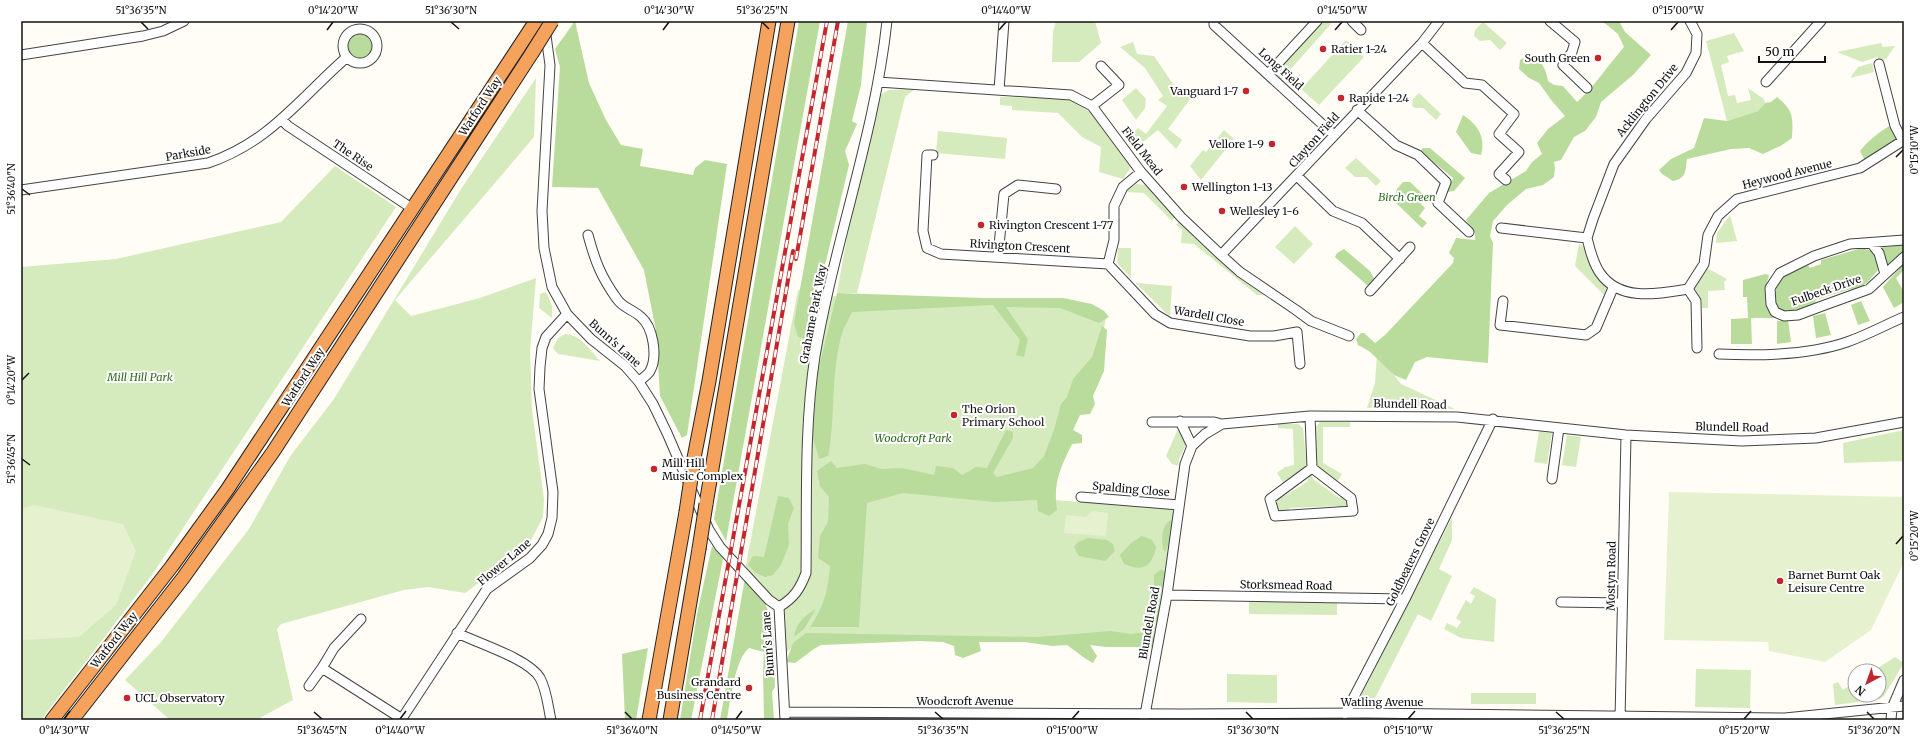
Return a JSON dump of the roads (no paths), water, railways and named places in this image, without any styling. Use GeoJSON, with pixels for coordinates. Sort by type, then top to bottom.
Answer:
{"type":"FeatureCollection","features":[{"type":"Feature","properties":{"kind":"highway","name":"Watford Way"},"geometry":{"type":"LineString","coordinates":[[52,720],[172,566],[228,490],[536,21]]}},
{"type":"Feature","properties":{"kind":"highway","name":"Watford Way"},"geometry":{"type":"LineString","coordinates":[[72,720],[183,578],[273,452],[552,21]]}},
{"type":"Feature","properties":{"kind":"highway"},"geometry":{"type":"LineString","coordinates":[[649,720],[694,458],[709,381],[769,21]]}},
{"type":"Feature","properties":{"kind":"highway"},"geometry":{"type":"LineString","coordinates":[[670,720],[788,21]]}},
{"type":"Feature","properties":{"kind":"street"},"geometry":{"type":"LineString","coordinates":[[21,55],[143,36],[163,31],[184,21]]}},
{"type":"Feature","properties":{"kind":"street","name":"Bunn's Lane"},"geometry":{"type":"LineString","coordinates":[[544,21],[550,65],[542,211],[544,248],[552,287],[567,314],[591,338],[625,366],[639,382],[653,404],[667,433],[709,530],[720,547],[769,600],[780,607],[785,716]]}},
{"type":"Feature","properties":{"kind":"street","name":"Grahame Park Way"},"geometry":{"type":"LineString","coordinates":[[780,607],[795,595],[801,587],[806,573],[809,414],[815,356],[841,237],[878,82],[887,21]]}},
{"type":"Feature","properties":{"kind":"street"},"geometry":{"type":"LineString","coordinates":[[999,90],[1004,21]]}},
{"type":"Feature","properties":{"kind":"street","name":"Long Field"},"geometry":{"type":"LineString","coordinates":[[1214,21],[1214,25],[1334,135]]}},
{"type":"Feature","properties":{"kind":"street"},"geometry":{"type":"LineString","coordinates":[[1268,74],[1317,21]]}},
{"type":"Feature","properties":{"kind":"street"},"geometry":{"type":"LineString","coordinates":[[1352,21],[1361,30]]}},
{"type":"Feature","properties":{"kind":"street","name":"Clayton Field"},"geometry":{"type":"LineString","coordinates":[[1221,255],[1422,43],[1439,21]]}},
{"type":"Feature","properties":{"kind":"street"},"geometry":{"type":"LineString","coordinates":[[1550,21],[1575,42],[1572,52],[1563,65],[1587,88]]}},
{"type":"Feature","properties":{"kind":"street","name":"Acklington Drive"},"geometry":{"type":"LineString","coordinates":[[1587,238],[1593,218],[1614,164],[1646,119],[1686,73],[1696,53],[1697,34],[1690,21]]}},
{"type":"Feature","properties":{"kind":"street"},"geometry":{"type":"LineString","coordinates":[[1766,82],[1821,21]]}},
{"type":"Feature","properties":{"kind":"street"},"geometry":{"type":"LineString","coordinates":[[366,25],[376,41],[377,47],[372,57],[362,63],[351,61],[342,48],[346,34],[366,25]]}},
{"type":"Feature","properties":{"kind":"street"},"geometry":{"type":"LineString","coordinates":[[1422,43],[1465,83],[1482,85],[1514,114],[1499,134],[1519,152],[1499,174],[1506,180]]}},
{"type":"Feature","properties":{"kind":"street","name":"Parkside"},"geometry":{"type":"LineString","coordinates":[[21,190],[208,163],[229,156],[264,135],[347,57]]}},
{"type":"Feature","properties":{"kind":"street"},"geometry":{"type":"LineString","coordinates":[[1879,64],[1895,126],[1903,140]]}},
{"type":"Feature","properties":{"kind":"street"},"geometry":{"type":"LineString","coordinates":[[1092,106],[1118,85],[1101,66]]}},
{"type":"Feature","properties":{"kind":"street","name":"Field Mead"},"geometry":{"type":"LineString","coordinates":[[878,82],[1070,95],[1092,106],[1141,172],[1181,217],[1221,255],[1240,272],[1296,310],[1303,317],[1349,336]]}},
{"type":"Feature","properties":{"kind":"street"},"geometry":{"type":"LineString","coordinates":[[1358,110],[1396,145],[1418,155],[1446,182],[1438,203],[1469,232]]}},
{"type":"Feature","properties":{"kind":"street","name":"The Rise"},"geometry":{"type":"LineString","coordinates":[[281,119],[288,126],[413,209]]}},
{"type":"Feature","properties":{"kind":"street","name":"Heywood Avenue"},"geometry":{"type":"LineString","coordinates":[[1688,289],[1704,264],[1708,235],[1718,216],[1738,199],[1860,168],[1903,140]]}},
{"type":"Feature","properties":{"kind":"street","name":"Rivington Crescent"},"geometry":{"type":"LineString","coordinates":[[933,155],[927,155],[923,231],[927,248],[941,254],[998,256],[1108,264]]}},
{"type":"Feature","properties":{"kind":"street"},"geometry":{"type":"LineString","coordinates":[[1108,264],[1114,240],[1114,206],[1123,187],[1141,172]]}},
{"type":"Feature","properties":{"kind":"street"},"geometry":{"type":"LineString","coordinates":[[1297,176],[1333,211],[1362,223],[1400,259]]}},
{"type":"Feature","properties":{"kind":"street"},"geometry":{"type":"LineString","coordinates":[[998,256],[1004,194],[1018,185],[1056,189]]}},
{"type":"Feature","properties":{"kind":"street"},"geometry":{"type":"LineString","coordinates":[[1501,228],[1587,238],[1592,255],[1600,273],[1613,288],[1633,293],[1657,294],[1688,289],[1696,301],[1697,348]]}},
{"type":"Feature","properties":{"kind":"street"},"geometry":{"type":"LineString","coordinates":[[588,235],[596,264],[606,283],[624,308],[641,317],[648,326],[654,346],[654,357],[650,371],[639,382]]}},
{"type":"Feature","properties":{"kind":"street","name":"Fulbeck Drive"},"geometry":{"type":"LineString","coordinates":[[1904,240],[1850,244],[1814,256],[1780,273],[1770,288],[1771,304],[1775,312],[1784,316],[1798,315],[1869,289],[1904,257]]}},
{"type":"Feature","properties":{"kind":"street"},"geometry":{"type":"LineString","coordinates":[[1871,243],[1879,253],[1885,274]]}},
{"type":"Feature","properties":{"kind":"street"},"geometry":{"type":"LineString","coordinates":[[1370,291],[1410,247]]}},
{"type":"Feature","properties":{"kind":"street","name":"Wardell Close"},"geometry":{"type":"LineString","coordinates":[[1108,264],[1155,314],[1170,323],[1250,336],[1274,336],[1297,332],[1300,364]]}},
{"type":"Feature","properties":{"kind":"street"},"geometry":{"type":"LineString","coordinates":[[1502,301],[1500,325],[1586,335],[1596,328],[1613,288]]}},
{"type":"Feature","properties":{"kind":"street","name":"Flower Lane"},"geometry":{"type":"LineString","coordinates":[[402,720],[457,633],[487,589],[530,558],[542,545],[548,534],[552,518],[552,492],[539,389],[540,367],[542,348],[546,337],[567,314]]}},
{"type":"Feature","properties":{"kind":"street"},"geometry":{"type":"LineString","coordinates":[[1719,354],[1753,356],[1782,354],[1822,348],[1847,342],[1904,317]]}},
{"type":"Feature","properties":{"kind":"street"},"geometry":{"type":"LineString","coordinates":[[1310,416],[1312,468]]}},
{"type":"Feature","properties":{"kind":"street","name":"Blundell Road"},"geometry":{"type":"LineString","coordinates":[[1145,717],[1167,594],[1185,464],[1192,446],[1205,434],[1222,424],[1310,416],[1457,416],[1626,435],[1742,440],[1816,438],[1904,422]]}},
{"type":"Feature","properties":{"kind":"street","name":"Goldbeaters Grove"},"geometry":{"type":"LineString","coordinates":[[1345,714],[1405,599],[1493,419]]}},
{"type":"Feature","properties":{"kind":"street"},"geometry":{"type":"LineString","coordinates":[[1152,422],[1214,422],[1222,424]]}},
{"type":"Feature","properties":{"kind":"street"},"geometry":{"type":"LineString","coordinates":[[1180,422],[1192,446]]}},
{"type":"Feature","properties":{"kind":"street"},"geometry":{"type":"LineString","coordinates":[[1552,479],[1559,428]]}},
{"type":"Feature","properties":{"kind":"street","name":"Mostyn Road"},"geometry":{"type":"LineString","coordinates":[[1620,718],[1626,435]]}},
{"type":"Feature","properties":{"kind":"street"},"geometry":{"type":"LineString","coordinates":[[1312,468],[1351,498],[1353,511],[1275,516],[1270,499],[1312,468]]}},
{"type":"Feature","properties":{"kind":"street","name":"Spalding Close"},"geometry":{"type":"LineString","coordinates":[[1081,497],[1179,504]]}},
{"type":"Feature","properties":{"kind":"street","name":"Storksmead Road"},"geometry":{"type":"LineString","coordinates":[[1167,594],[1405,599]]}},
{"type":"Feature","properties":{"kind":"street"},"geometry":{"type":"LineString","coordinates":[[1561,602],[1622,603]]}},
{"type":"Feature","properties":{"kind":"street"},"geometry":{"type":"LineString","coordinates":[[309,686],[334,648],[361,619]]}},
{"type":"Feature","properties":{"kind":"street"},"geometry":{"type":"LineString","coordinates":[[457,633],[523,662],[534,670],[544,687],[552,720]]}},
{"type":"Feature","properties":{"kind":"street"},"geometry":{"type":"LineString","coordinates":[[322,668],[402,720]]}},
{"type":"Feature","properties":{"kind":"street"},"geometry":{"type":"LineString","coordinates":[[1891,720],[1892,708],[1904,680]]}},
{"type":"Feature","properties":{"kind":"street","name":"Watling Avenue"},"geometry":{"type":"LineString","coordinates":[[1145,717],[1345,714],[1356,717],[1723,719],[1785,718],[1904,706]]}},
{"type":"Feature","properties":{"kind":"street","name":"Woodcroft Avenue"},"geometry":{"type":"LineString","coordinates":[[785,716],[1145,717]]}},
{"type":"Feature","properties":{"kind":"railway"},"geometry":{"type":"LineString","coordinates":[[700,720],[827,21]]}},
{"type":"Feature","properties":{"kind":"railway"},"geometry":{"type":"LineString","coordinates":[[796,259],[838,21]]}},
{"type":"Feature","properties":{"kind":"railway"},"geometry":{"type":"LineString","coordinates":[[712,720],[793,251]]}},
{"type":"Feature","properties":{"kind":"place","name":"Ratier 1-24"},"geometry":{"type":"Point","coordinates":[1323,49]}},
{"type":"Feature","properties":{"kind":"place","name":"South Green"},"geometry":{"type":"Point","coordinates":[1598,58]}},
{"type":"Feature","properties":{"kind":"place","name":"Vanguard 1-7"},"geometry":{"type":"Point","coordinates":[1246,91]}},
{"type":"Feature","properties":{"kind":"place","name":"Rapide 1-24"},"geometry":{"type":"Point","coordinates":[1341,98]}},
{"type":"Feature","properties":{"kind":"place","name":"Vellore 1-9"},"geometry":{"type":"Point","coordinates":[1272,144]}},
{"type":"Feature","properties":{"kind":"place","name":"Wellington 1-13"},"geometry":{"type":"Point","coordinates":[1184,187]}},
{"type":"Feature","properties":{"kind":"place","name":"Wellesley 1-6"},"geometry":{"type":"Point","coordinates":[1222,211]}},
{"type":"Feature","properties":{"kind":"place","name":"Rivington Crescent 1-77"},"geometry":{"type":"Point","coordinates":[981,225]}},
{"type":"Feature","properties":{"kind":"place","name":"The Orion Primary School"},"geometry":{"type":"Point","coordinates":[954,415]}},
{"type":"Feature","properties":{"kind":"place","name":"Mill Hill Music Complex"},"geometry":{"type":"Point","coordinates":[654,469]}},
{"type":"Feature","properties":{"kind":"place","name":"Barnet Burnt Oak Leisure Centre"},"geometry":{"type":"Point","coordinates":[1780,581]}},
{"type":"Feature","properties":{"kind":"place","name":"Grandard Business Centre"},"geometry":{"type":"Point","coordinates":[749,688]}},
{"type":"Feature","properties":{"kind":"place","name":"UCL Observatory"},"geometry":{"type":"Point","coordinates":[127,698]}},
{"type":"Feature","properties":{"kind":"park label","name":"Birch Green"},"geometry":{"type":"Point","coordinates":[1407,197]}},
{"type":"Feature","properties":{"kind":"park label","name":"Mill Hill Park"},"geometry":{"type":"Point","coordinates":[140,377]}},
{"type":"Feature","properties":{"kind":"park label","name":"Woodcroft Park"},"geometry":{"type":"Point","coordinates":[913,438]}}]}
